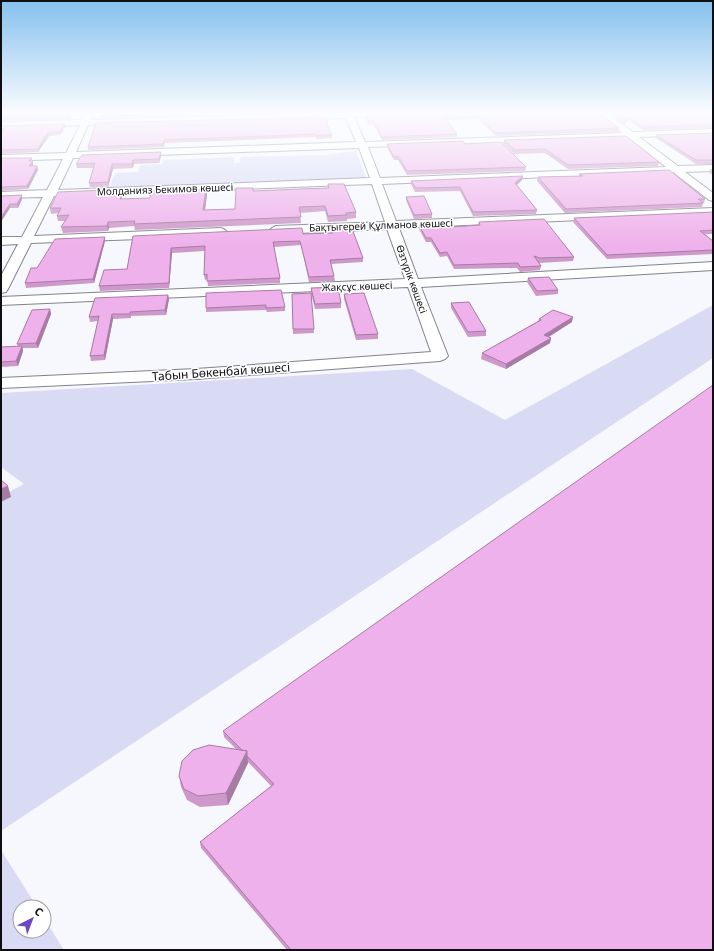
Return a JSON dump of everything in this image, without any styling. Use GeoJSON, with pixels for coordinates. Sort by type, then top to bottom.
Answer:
{"type":"FeatureCollection","features":[{"type":"Feature","properties":{"kind":"street"},"geometry":{"type":"LineString","coordinates":[[1,158],[15,157]]}},
{"type":"Feature","properties":{"kind":"street"},"geometry":{"type":"LineString","coordinates":[[1,289],[68,157]]}},
{"type":"Feature","properties":{"kind":"street","name":"Өзтүрік көшесі"},"geometry":{"type":"LineString","coordinates":[[367,157],[440,356]]}},
{"type":"Feature","properties":{"kind":"street"},"geometry":{"type":"LineString","coordinates":[[659,157],[713,198]]}},
{"type":"Feature","properties":{"kind":"street","name":"Молданияз Бекимов көшесі"},"geometry":{"type":"LineString","coordinates":[[1,195],[713,168]]}},
{"type":"Feature","properties":{"kind":"street","name":"Бақтыгерей Құлманов көшесі"},"geometry":{"type":"LineString","coordinates":[[265,230],[713,211]]}},
{"type":"Feature","properties":{"kind":"street"},"geometry":{"type":"LineString","coordinates":[[1,241],[233,231]]}},
{"type":"Feature","properties":{"kind":"street","name":"Жақсұс көшесі"},"geometry":{"type":"LineString","coordinates":[[1,301],[413,283],[713,266]]}},
{"type":"Feature","properties":{"kind":"street","name":"Табын Бөкенбай көшесі"},"geometry":{"type":"LineString","coordinates":[[1,383],[196,374],[440,356]]}},
{"type":"Feature","properties":{"kind":"shaded area"},"geometry":{"type":"Polygon","coordinates":[[[234,157],[234,163],[240,162],[241,157],[358,157],[367,180],[109,189],[115,173],[138,172],[140,165],[162,164],[164,160],[234,157]]]}},
{"type":"Feature","properties":{"kind":"shaded area"},"geometry":{"type":"Polygon","coordinates":[[[713,305],[713,358],[1,831],[1,502],[11,497],[7,493],[24,484],[1,467],[1,393],[412,369],[505,420],[713,305]]]}},
{"type":"Feature","properties":{"kind":"shaded area"},"geometry":{"type":"Polygon","coordinates":[[[1,850],[32,899],[12,899],[12,939],[52,939],[52,931],[64,950],[1,950],[1,850]]]}},
{"type":"Feature","properties":{"kind":"building"},"geometry":{"type":"Polygon","coordinates":[[[80,157],[159,157],[159,159],[133,160],[132,164],[112,164],[108,182],[89,183],[95,163],[76,164],[80,157]]]}},
{"type":"Feature","properties":{"kind":"building"},"geometry":{"type":"Polygon","coordinates":[[[399,157],[516,157],[526,167],[407,171],[399,157]]]}},
{"type":"Feature","properties":{"kind":"building"},"geometry":{"type":"Polygon","coordinates":[[[557,157],[653,157],[659,162],[568,165],[557,157]]]}},
{"type":"Feature","properties":{"kind":"building"},"geometry":{"type":"Polygon","coordinates":[[[692,157],[713,157],[713,160],[696,160],[692,157]]]}},
{"type":"Feature","properties":{"kind":"building"},"geometry":{"type":"Polygon","coordinates":[[[1,158],[32,158],[29,161],[33,161],[29,166],[37,166],[27,186],[1,187],[1,158]]]}},
{"type":"Feature","properties":{"kind":"building"},"geometry":{"type":"Polygon","coordinates":[[[669,170],[705,199],[698,199],[703,203],[566,209],[538,177],[583,176],[579,174],[669,170]]]}},
{"type":"Feature","properties":{"kind":"building"},"geometry":{"type":"Polygon","coordinates":[[[523,176],[515,183],[537,210],[473,212],[460,187],[416,188],[411,181],[523,176]]]}},
{"type":"Feature","properties":{"kind":"building"},"geometry":{"type":"Polygon","coordinates":[[[328,184],[344,184],[356,212],[346,213],[347,215],[328,216],[325,206],[299,207],[301,217],[134,224],[135,221],[108,222],[107,226],[61,227],[69,215],[57,216],[61,208],[50,208],[58,192],[105,190],[105,193],[121,193],[120,199],[150,198],[151,191],[206,189],[203,210],[235,209],[236,188],[253,188],[253,191],[329,188],[328,184]]]}},
{"type":"Feature","properties":{"kind":"building"},"geometry":{"type":"Polygon","coordinates":[[[22,195],[17,204],[10,204],[1,217],[1,196],[22,195]]]}},
{"type":"Feature","properties":{"kind":"building"},"geometry":{"type":"Polygon","coordinates":[[[424,196],[432,214],[414,215],[406,197],[424,196]]]}},
{"type":"Feature","properties":{"kind":"building"},"geometry":{"type":"Polygon","coordinates":[[[713,212],[713,230],[700,231],[713,241],[713,250],[607,255],[574,218],[713,212]]]}},
{"type":"Feature","properties":{"kind":"building"},"geometry":{"type":"Polygon","coordinates":[[[544,219],[574,257],[540,258],[534,256],[541,266],[520,267],[518,263],[454,265],[447,252],[440,253],[431,238],[426,238],[419,225],[436,224],[438,228],[480,225],[479,222],[544,219]]]}},
{"type":"Feature","properties":{"kind":"building"},"geometry":{"type":"Polygon","coordinates":[[[351,226],[363,258],[330,260],[334,276],[309,277],[300,241],[273,242],[280,278],[207,281],[207,274],[204,275],[205,246],[171,248],[169,283],[99,286],[104,270],[127,269],[133,236],[302,228],[303,234],[333,233],[331,227],[351,226]]]}},
{"type":"Feature","properties":{"kind":"building"},"geometry":{"type":"Polygon","coordinates":[[[105,237],[93,279],[25,283],[31,268],[37,268],[55,239],[105,237]]]}},
{"type":"Feature","properties":{"kind":"building"},"geometry":{"type":"Polygon","coordinates":[[[549,277],[558,290],[537,291],[528,278],[549,277]]]}},
{"type":"Feature","properties":{"kind":"building"},"geometry":{"type":"Polygon","coordinates":[[[338,287],[341,303],[315,304],[311,288],[338,287]]]}},
{"type":"Feature","properties":{"kind":"building"},"geometry":{"type":"Polygon","coordinates":[[[281,290],[285,307],[266,308],[266,305],[206,308],[206,293],[281,290]]]}},
{"type":"Feature","properties":{"kind":"building"},"geometry":{"type":"Polygon","coordinates":[[[311,293],[314,329],[293,329],[292,294],[311,293]]]}},
{"type":"Feature","properties":{"kind":"building"},"geometry":{"type":"Polygon","coordinates":[[[364,293],[378,334],[356,335],[344,294],[364,293]]]}},
{"type":"Feature","properties":{"kind":"building"},"geometry":{"type":"Polygon","coordinates":[[[168,295],[165,310],[130,312],[130,314],[112,314],[104,355],[90,356],[99,316],[89,317],[95,298],[168,295]]]}},
{"type":"Feature","properties":{"kind":"building"},"geometry":{"type":"Polygon","coordinates":[[[469,302],[486,331],[468,332],[451,303],[469,302]]]}},
{"type":"Feature","properties":{"kind":"building"},"geometry":{"type":"Polygon","coordinates":[[[50,309],[36,343],[17,344],[32,310],[50,309]]]}},
{"type":"Feature","properties":{"kind":"building"},"geometry":{"type":"Polygon","coordinates":[[[553,310],[573,317],[544,335],[551,338],[506,364],[482,353],[541,320],[539,319],[553,310]]]}},
{"type":"Feature","properties":{"kind":"building"},"geometry":{"type":"Polygon","coordinates":[[[22,346],[16,361],[1,362],[1,347],[22,346]]]}},
{"type":"Feature","properties":{"kind":"building"},"geometry":{"type":"Polygon","coordinates":[[[713,385],[713,950],[291,950],[200,842],[274,784],[247,756],[247,751],[242,750],[223,731],[713,385]]]}},
{"type":"Feature","properties":{"kind":"building"},"geometry":{"type":"Polygon","coordinates":[[[1,480],[8,486],[1,489],[1,480]]]}},
{"type":"Feature","properties":{"kind":"building"},"geometry":{"type":"Polygon","coordinates":[[[209,745],[247,751],[226,793],[198,796],[184,789],[179,776],[182,761],[193,750],[209,745]]]}}]}
